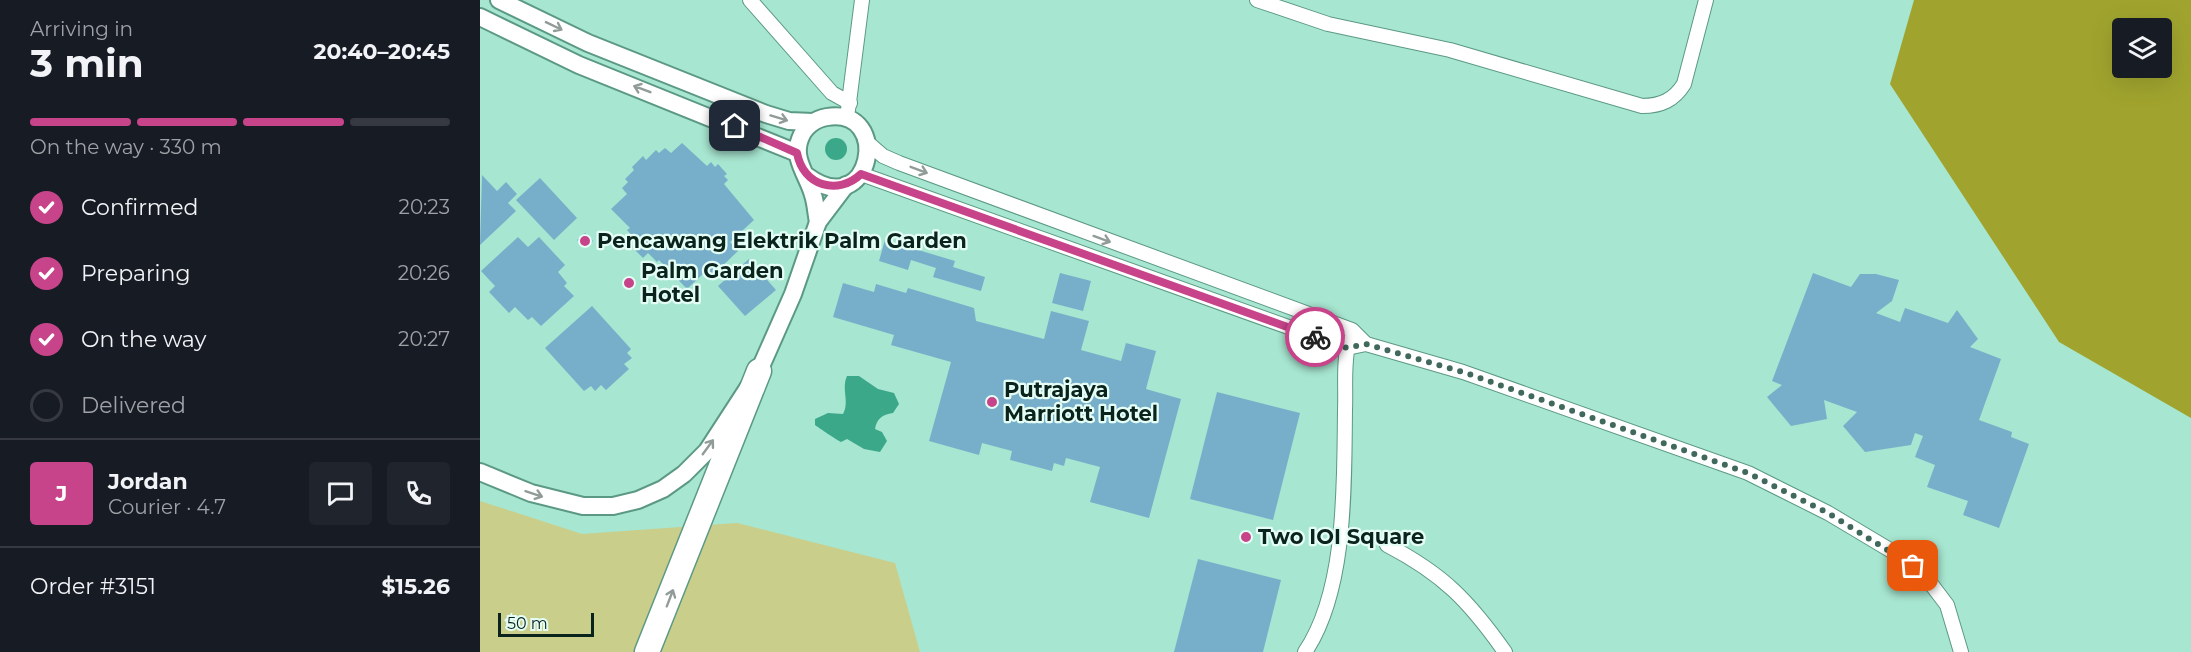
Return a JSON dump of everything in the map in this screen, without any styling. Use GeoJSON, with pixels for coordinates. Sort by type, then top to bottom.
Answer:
{"type":"FeatureCollection","features":[{"type":"Feature","properties":{"kind":"highway"},"geometry":{"type":"LineString","coordinates":[[647,652],[759,372]]}},
{"type":"Feature","properties":{"kind":"street"},"geometry":{"type":"LineString","coordinates":[[500,0],[588,43],[781,118],[813,122],[848,110]]}},
{"type":"Feature","properties":{"kind":"street"},"geometry":{"type":"LineString","coordinates":[[480,472],[531,493],[576,504],[613,506],[638,500],[663,489],[684,474],[707,451],[759,372],[818,222],[846,185],[861,174],[869,154],[864,132],[848,110],[750,0]]}},
{"type":"Feature","properties":{"kind":"street"},"geometry":{"type":"LineString","coordinates":[[848,110],[862,0]]}},
{"type":"Feature","properties":{"kind":"street"},"geometry":{"type":"LineString","coordinates":[[1257,0],[1328,24],[1450,50],[1642,106],[1654,106],[1677,95],[1684,84],[1706,0]]}},
{"type":"Feature","properties":{"kind":"street"},"geometry":{"type":"LineString","coordinates":[[485,20],[579,64],[797,153]]}},
{"type":"Feature","properties":{"kind":"street"},"geometry":{"type":"LineString","coordinates":[[813,122],[801,136],[797,153],[807,176],[818,222]]}},
{"type":"Feature","properties":{"kind":"street"},"geometry":{"type":"LineString","coordinates":[[868,143],[883,156],[899,163],[1352,330],[1366,344]]}},
{"type":"Feature","properties":{"kind":"street"},"geometry":{"type":"LineString","coordinates":[[861,174],[1347,348],[1366,344],[1463,372],[1748,473],[1828,513],[1900,556],[1925,576],[1947,605],[1961,652]]}},
{"type":"Feature","properties":{"kind":"street"},"geometry":{"type":"LineString","coordinates":[[807,176],[818,184],[831,187],[846,185]]}},
{"type":"Feature","properties":{"kind":"street"},"geometry":{"type":"LineString","coordinates":[[1305,652],[1314,639],[1320,622],[1339,549],[1347,348],[1352,330]]}},
{"type":"Feature","properties":{"kind":"street"},"geometry":{"type":"LineString","coordinates":[[1387,545],[1415,559],[1447,582],[1485,624],[1505,652]]}},
{"type":"Feature","properties":{"kind":"shaded area"},"geometry":{"type":"Polygon","coordinates":[[[1914,0],[2191,0],[2191,418],[2059,342],[1890,84],[1914,0]]]}},
{"type":"Feature","properties":{"kind":"shaded area"},"geometry":{"type":"Polygon","coordinates":[[[836,138],[844,141],[847,149],[844,157],[836,160],[828,157],[825,149],[828,141],[836,138]]]}},
{"type":"Feature","properties":{"kind":"shaded area"},"geometry":{"type":"Polygon","coordinates":[[[847,376],[859,376],[878,389],[894,393],[899,404],[893,413],[883,416],[877,422],[875,429],[882,432],[887,441],[880,452],[864,449],[847,439],[841,442],[815,425],[815,419],[828,413],[843,414],[846,405],[845,381],[847,376]]]}},
{"type":"Feature","properties":{"kind":"shaded area"},"geometry":{"type":"Polygon","coordinates":[[[480,501],[582,534],[737,523],[895,563],[920,652],[480,652],[480,501]]]}},
{"type":"Feature","properties":{"kind":"building"},"geometry":{"type":"Polygon","coordinates":[[[682,143],[707,166],[711,162],[715,167],[718,164],[727,174],[724,176],[728,180],[724,184],[754,220],[730,242],[738,251],[710,278],[705,272],[687,289],[659,260],[657,262],[648,253],[643,258],[632,247],[637,242],[627,230],[630,228],[611,209],[627,194],[622,188],[628,182],[625,179],[634,170],[632,167],[643,156],[646,160],[656,150],[659,153],[665,148],[671,153],[682,143]]]}},
{"type":"Feature","properties":{"kind":"building"},"geometry":{"type":"Polygon","coordinates":[[[482,175],[497,191],[506,182],[517,194],[508,203],[516,211],[480,245],[482,175]]]}},
{"type":"Feature","properties":{"kind":"building"},"geometry":{"type":"Polygon","coordinates":[[[540,178],[577,218],[554,240],[516,200],[540,178]]]}},
{"type":"Feature","properties":{"kind":"building","name":"Pencawang Elektrik Palm Garden"},"geometry":{"type":"Polygon","coordinates":[[[585,233],[593,241],[585,248],[577,240],[585,233]]]}},
{"type":"Feature","properties":{"kind":"building"},"geometry":{"type":"Polygon","coordinates":[[[518,237],[528,247],[539,237],[565,265],[558,272],[567,283],[564,286],[574,296],[541,326],[532,317],[528,320],[515,307],[509,313],[489,292],[495,286],[481,271],[518,237]]]}},
{"type":"Feature","properties":{"kind":"building"},"geometry":{"type":"Polygon","coordinates":[[[885,240],[955,261],[953,267],[985,277],[981,291],[933,277],[936,268],[911,260],[908,270],[879,261],[885,240]]]}},
{"type":"Feature","properties":{"kind":"building"},"geometry":{"type":"Polygon","coordinates":[[[749,259],[776,290],[745,316],[718,286],[749,259]]]}},
{"type":"Feature","properties":{"kind":"building"},"geometry":{"type":"Polygon","coordinates":[[[1060,273],[1091,281],[1083,311],[1052,303],[1060,273]]]}},
{"type":"Feature","properties":{"kind":"building"},"geometry":{"type":"Polygon","coordinates":[[[1813,273],[1851,287],[1860,274],[1876,274],[1899,280],[1892,301],[1876,313],[1900,322],[1905,308],[1948,323],[1957,310],[1978,339],[1970,347],[2001,359],[1979,420],[2012,432],[2011,437],[2029,444],[1999,528],[1963,515],[1968,501],[1927,487],[1935,465],[1915,457],[1923,436],[1915,433],[1911,445],[1865,452],[1843,426],[1857,412],[1824,400],[1827,419],[1791,426],[1767,397],[1782,385],[1772,381],[1813,273]]]}},
{"type":"Feature","properties":{"kind":"building"},"geometry":{"type":"Polygon","coordinates":[[[843,283],[874,292],[876,284],[906,293],[908,288],[974,308],[976,321],[1044,339],[1051,311],[1089,321],[1081,350],[1121,361],[1126,343],[1156,351],[1146,389],[1181,399],[1149,518],[1090,502],[1100,467],[1066,458],[1064,466],[1054,463],[1052,471],[1010,460],[1012,451],[982,443],[979,455],[929,441],[951,362],[891,345],[894,335],[833,317],[843,283]]]}},
{"type":"Feature","properties":{"kind":"building"},"geometry":{"type":"Polygon","coordinates":[[[592,306],[631,349],[627,353],[632,358],[624,364],[629,369],[606,390],[601,385],[595,391],[591,386],[584,391],[545,348],[592,306]]]}},
{"type":"Feature","properties":{"kind":"building"},"geometry":{"type":"Polygon","coordinates":[[[1217,392],[1300,413],[1273,520],[1190,499],[1217,392]]]}},
{"type":"Feature","properties":{"kind":"building"},"geometry":{"type":"Polygon","coordinates":[[[1198,559],[1281,580],[1263,652],[1174,652],[1198,559]]]}},
{"type":"Feature","properties":{"kind":"way so far"},"geometry":{"type":"LineString","coordinates":[[1315,337],[1347,348],[1366,344],[1463,372],[1748,473],[1828,513],[1913,566]]}},
{"type":"Feature","properties":{"kind":"place","name":"Pencawang Elektrik Palm Garden"},"geometry":{"type":"Point","coordinates":[585,241]}},
{"type":"Feature","properties":{"kind":"place","name":"Palm Garden Hotel"},"geometry":{"type":"Point","coordinates":[629,283]}},
{"type":"Feature","properties":{"kind":"place","name":"Putrajaya Marriott Hotel"},"geometry":{"type":"Point","coordinates":[992,402]}},
{"type":"Feature","properties":{"kind":"place","name":"Two IOI Square"},"geometry":{"type":"Point","coordinates":[1246,537]}},
{"type":"Feature","properties":{"kind":"route"},"geometry":{"type":"LineString","coordinates":[[735,126],[797,153],[802,169],[818,184],[831,187],[846,185],[861,174],[1315,337]]}}]}
